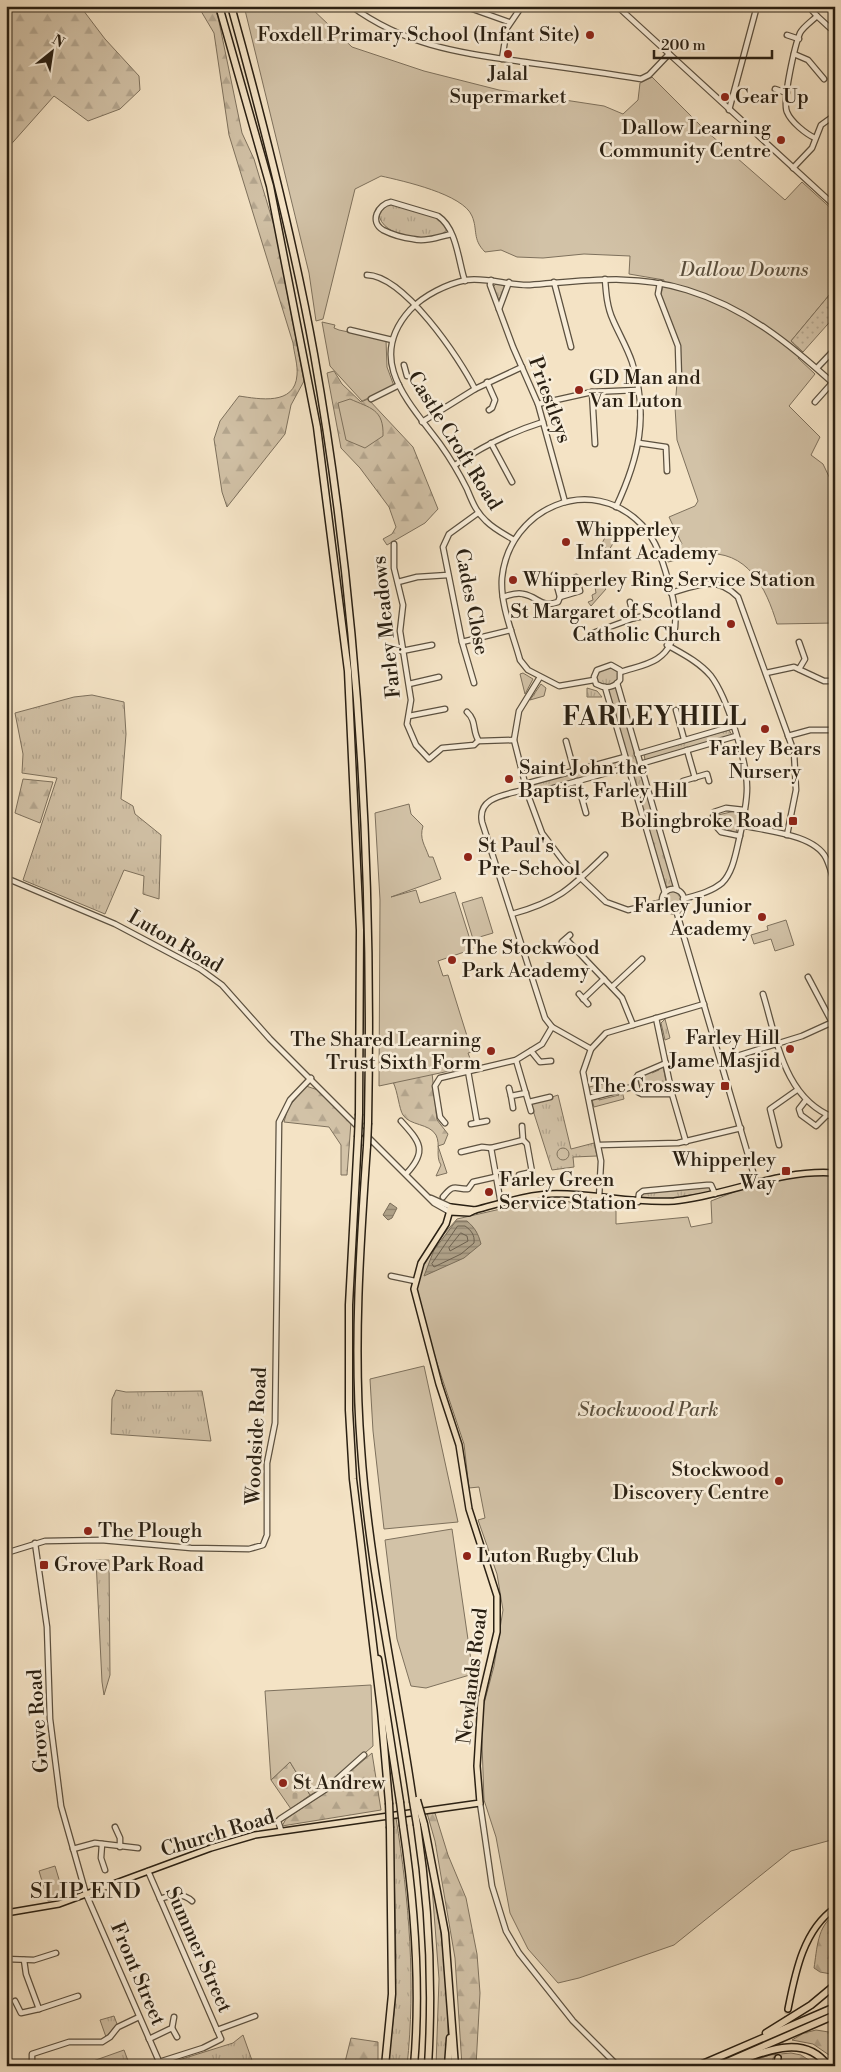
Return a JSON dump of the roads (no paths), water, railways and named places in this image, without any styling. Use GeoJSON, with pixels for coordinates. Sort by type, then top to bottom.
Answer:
{"type":"FeatureCollection","features":[{"type":"Feature","properties":{"kind":"highway"},"geometry":{"type":"LineString","coordinates":[[219,6],[270,186],[317,427],[348,671],[360,930],[359,1114],[349,1296],[349,1410],[353,1480],[404,1826],[416,1945],[418,1996],[414,2066]]}},
{"type":"Feature","properties":{"kind":"highway"},"geometry":{"type":"LineString","coordinates":[[231,6],[262,115],[290,233],[314,354],[342,537],[360,726],[368,896],[370,1027],[368,1123],[357,1309],[361,1449],[376,1570],[401,1720],[415,1800],[445,1933],[455,2066]]}},
{"type":"Feature","properties":{"kind":"highway"},"geometry":{"type":"LineString","coordinates":[[362,1549],[389,1803],[392,1994],[385,2066]]}},
{"type":"Feature","properties":{"kind":"highway"},"geometry":{"type":"LineString","coordinates":[[420,1824],[430,1944],[431,2014],[428,2066]]}},
{"type":"Feature","properties":{"kind":"highway"},"geometry":{"type":"LineString","coordinates":[[753,2041],[811,2005],[835,1985]]}},
{"type":"Feature","properties":{"kind":"highway"},"geometry":{"type":"LineString","coordinates":[[698,2066],[835,2007]]}},
{"type":"Feature","properties":{"kind":"highway"},"geometry":{"type":"LineString","coordinates":[[448,2066],[452,2012]]}},
{"type":"Feature","properties":{"kind":"highway"},"geometry":{"type":"LineString","coordinates":[[718,2066],[835,2015]]}},
{"type":"Feature","properties":{"kind":"highway"},"geometry":{"type":"LineString","coordinates":[[725,2066],[788,2046],[810,2050],[828,2066]]}},
{"type":"Feature","properties":{"kind":"main road"},"geometry":{"type":"LineString","coordinates":[[446,1224],[461,1214],[550,1194],[638,1202],[675,1200],[715,1194],[756,1182],[796,1174],[835,1173]]}},
{"type":"Feature","properties":{"kind":"main road"},"geometry":{"type":"LineString","coordinates":[[450,1210],[475,1210]]}},
{"type":"Feature","properties":{"kind":"main road"},"geometry":{"type":"LineString","coordinates":[[450,1210],[461,1214]]}},
{"type":"Feature","properties":{"kind":"main road","name":"Newlands Road"},"geometry":{"type":"LineString","coordinates":[[450,1210],[446,1224],[425,1254],[415,1281],[417,1305],[459,1445],[470,1509],[497,1596],[497,1632],[481,1700],[477,1766],[480,1802]]}},
{"type":"Feature","properties":{"kind":"main road","name":"Church Road"},"geometry":{"type":"LineString","coordinates":[[6,1913],[52,1906],[227,1843],[281,1830],[480,1802]]}},
{"type":"Feature","properties":{"kind":"main road"},"geometry":{"type":"LineString","coordinates":[[788,2009],[794,1978],[804,1951],[816,1929],[835,1908]]}},
{"type":"Feature","properties":{"kind":"main road"},"geometry":{"type":"LineString","coordinates":[[776,2066],[778,2058]]}},
{"type":"Feature","properties":{"kind":"street"},"geometry":{"type":"LineString","coordinates":[[351,6],[394,32],[429,46],[502,59],[641,79],[649,75],[670,54]]}},
{"type":"Feature","properties":{"kind":"street"},"geometry":{"type":"LineString","coordinates":[[464,6],[509,22]]}},
{"type":"Feature","properties":{"kind":"street"},"geometry":{"type":"LineString","coordinates":[[502,59],[509,22],[522,6]]}},
{"type":"Feature","properties":{"kind":"street"},"geometry":{"type":"LineString","coordinates":[[617,6],[835,206]]}},
{"type":"Feature","properties":{"kind":"street"},"geometry":{"type":"LineString","coordinates":[[729,110],[757,6]]}},
{"type":"Feature","properties":{"kind":"street"},"geometry":{"type":"LineString","coordinates":[[808,6],[830,28]]}},
{"type":"Feature","properties":{"kind":"street"},"geometry":{"type":"LineString","coordinates":[[815,138],[810,136],[787,113],[785,104],[788,80],[801,31],[817,16]]}},
{"type":"Feature","properties":{"kind":"street"},"geometry":{"type":"LineString","coordinates":[[788,36],[799,39]]}},
{"type":"Feature","properties":{"kind":"street"},"geometry":{"type":"LineString","coordinates":[[794,54],[808,60],[824,79]]}},
{"type":"Feature","properties":{"kind":"street"},"geometry":{"type":"LineString","coordinates":[[775,90],[787,93]]}},
{"type":"Feature","properties":{"kind":"street"},"geometry":{"type":"LineString","coordinates":[[793,168],[812,148],[821,125],[835,115]]}},
{"type":"Feature","properties":{"kind":"street"},"geometry":{"type":"LineString","coordinates":[[451,234],[425,240],[414,240],[383,230],[378,225],[376,213],[379,207],[391,202],[438,216],[449,226],[465,281]]}},
{"type":"Feature","properties":{"kind":"street"},"geometry":{"type":"LineString","coordinates":[[367,274],[373,275],[399,290],[414,306],[450,345],[474,389]]}},
{"type":"Feature","properties":{"kind":"street"},"geometry":{"type":"LineString","coordinates":[[605,279],[607,300],[612,319],[632,362],[641,412],[639,443],[630,477],[616,507]]}},
{"type":"Feature","properties":{"kind":"street","name":"Castle Croft Road"},"geometry":{"type":"LineString","coordinates":[[514,540],[494,528],[478,513],[454,465],[422,422],[399,385],[394,373],[390,360],[392,340],[399,322],[414,306],[432,293],[465,281],[491,280],[527,285],[630,279],[660,283],[716,300],[744,313],[770,330],[833,384]]}},
{"type":"Feature","properties":{"kind":"street","name":"Priestleys"},"geometry":{"type":"LineString","coordinates":[[491,280],[490,285],[499,310],[538,404],[565,502]]}},
{"type":"Feature","properties":{"kind":"street"},"geometry":{"type":"LineString","coordinates":[[499,310],[509,282]]}},
{"type":"Feature","properties":{"kind":"street"},"geometry":{"type":"LineString","coordinates":[[554,282],[570,347]]}},
{"type":"Feature","properties":{"kind":"street"},"geometry":{"type":"LineString","coordinates":[[660,283],[658,294],[678,346],[678,377]]}},
{"type":"Feature","properties":{"kind":"street"},"geometry":{"type":"LineString","coordinates":[[350,330],[392,340]]}},
{"type":"Feature","properties":{"kind":"street"},"geometry":{"type":"LineString","coordinates":[[816,368],[835,349]]}},
{"type":"Feature","properties":{"kind":"street","name":"Castle Croft Road"},"geometry":{"type":"LineString","coordinates":[[394,373],[404,367],[407,376]]}},
{"type":"Feature","properties":{"kind":"street"},"geometry":{"type":"LineString","coordinates":[[422,422],[474,389],[522,367]]}},
{"type":"Feature","properties":{"kind":"street"},"geometry":{"type":"LineString","coordinates":[[487,382],[495,400],[492,408],[489,410]]}},
{"type":"Feature","properties":{"kind":"street"},"geometry":{"type":"LineString","coordinates":[[815,402],[833,384]]}},
{"type":"Feature","properties":{"kind":"street"},"geometry":{"type":"LineString","coordinates":[[371,399],[399,385]]}},
{"type":"Feature","properties":{"kind":"street"},"geometry":{"type":"LineString","coordinates":[[538,404],[592,392],[638,390]]}},
{"type":"Feature","properties":{"kind":"street"},"geometry":{"type":"LineString","coordinates":[[592,392],[595,444]]}},
{"type":"Feature","properties":{"kind":"street"},"geometry":{"type":"LineString","coordinates":[[454,465],[516,430],[543,422]]}},
{"type":"Feature","properties":{"kind":"street"},"geometry":{"type":"LineString","coordinates":[[491,443],[512,482]]}},
{"type":"Feature","properties":{"kind":"street"},"geometry":{"type":"LineString","coordinates":[[639,443],[674,447]]}},
{"type":"Feature","properties":{"kind":"street"},"geometry":{"type":"LineString","coordinates":[[666,447],[667,471]]}},
{"type":"Feature","properties":{"kind":"street"},"geometry":{"type":"LineString","coordinates":[[594,680],[563,687],[540,677],[522,663],[503,597],[502,577],[514,540],[526,523],[546,509],[565,502],[593,501],[616,507],[638,520],[654,540],[676,610],[675,630],[668,645],[657,659],[621,672]]}},
{"type":"Feature","properties":{"kind":"street","name":"Cades Close"},"geometry":{"type":"LineString","coordinates":[[474,683],[462,642],[443,547],[449,534],[478,513]]}},
{"type":"Feature","properties":{"kind":"street","name":"Farley Meadows"},"geometry":{"type":"LineString","coordinates":[[394,544],[394,568],[403,605],[400,631],[411,700],[409,716],[410,733],[416,745],[429,759],[442,748],[474,745],[478,741]]}},
{"type":"Feature","properties":{"kind":"street"},"geometry":{"type":"LineString","coordinates":[[398,582],[417,577],[448,575]]}},
{"type":"Feature","properties":{"kind":"street"},"geometry":{"type":"LineString","coordinates":[[503,597],[522,593],[546,605],[558,602],[560,597],[554,575]]}},
{"type":"Feature","properties":{"kind":"street"},"geometry":{"type":"LineString","coordinates":[[560,597],[580,591],[576,577]]}},
{"type":"Feature","properties":{"kind":"street"},"geometry":{"type":"LineString","coordinates":[[671,593],[705,583],[720,583],[731,589],[738,597],[794,752],[797,775],[795,797],[787,835]]}},
{"type":"Feature","properties":{"kind":"street"},"geometry":{"type":"LineString","coordinates":[[630,602],[634,618]]}},
{"type":"Feature","properties":{"kind":"street"},"geometry":{"type":"LineString","coordinates":[[593,633],[634,618],[676,610]]}},
{"type":"Feature","properties":{"kind":"street"},"geometry":{"type":"LineString","coordinates":[[462,642],[511,630]]}},
{"type":"Feature","properties":{"kind":"street"},"geometry":{"type":"LineString","coordinates":[[799,642],[805,659],[799,669]]}},
{"type":"Feature","properties":{"kind":"street"},"geometry":{"type":"LineString","coordinates":[[402,651],[432,645]]}},
{"type":"Feature","properties":{"kind":"street"},"geometry":{"type":"LineString","coordinates":[[668,645],[697,663],[711,676],[724,696],[736,736],[747,787],[740,836],[730,872],[712,890],[684,899]]}},
{"type":"Feature","properties":{"kind":"street"},"geometry":{"type":"LineString","coordinates":[[594,680],[598,670],[604,666],[615,666],[621,672],[621,677],[617,684],[677,890],[684,899],[683,905],[676,910],[666,908],[663,902],[665,894],[605,687]]}},
{"type":"Feature","properties":{"kind":"street"},"geometry":{"type":"LineString","coordinates":[[766,673],[790,666],[824,681],[835,681]]}},
{"type":"Feature","properties":{"kind":"street"},"geometry":{"type":"LineString","coordinates":[[409,684],[439,677]]}},
{"type":"Feature","properties":{"kind":"street"},"geometry":{"type":"LineString","coordinates":[[540,677],[519,711],[514,740],[528,795],[537,822],[548,843],[601,899],[620,909],[636,910],[663,902]]}},
{"type":"Feature","properties":{"kind":"street"},"geometry":{"type":"LineString","coordinates":[[594,680],[596,684],[605,687],[617,684]]}},
{"type":"Feature","properties":{"kind":"street"},"geometry":{"type":"LineString","coordinates":[[409,716],[445,709]]}},
{"type":"Feature","properties":{"kind":"street"},"geometry":{"type":"LineString","coordinates":[[676,710],[684,739]]}},
{"type":"Feature","properties":{"kind":"street"},"geometry":{"type":"LineString","coordinates":[[467,712],[474,719],[478,741],[514,740]]}},
{"type":"Feature","properties":{"kind":"street"},"geometry":{"type":"LineString","coordinates":[[637,754],[733,726]]}},
{"type":"Feature","properties":{"kind":"street"},"geometry":{"type":"LineString","coordinates":[[788,736],[810,730],[835,730]]}},
{"type":"Feature","properties":{"kind":"street"},"geometry":{"type":"LineString","coordinates":[[640,764],[736,736]]}},
{"type":"Feature","properties":{"kind":"street"},"geometry":{"type":"LineString","coordinates":[[566,741],[574,770]]}},
{"type":"Feature","properties":{"kind":"street"},"geometry":{"type":"LineString","coordinates":[[687,750],[695,778]]}},
{"type":"Feature","properties":{"kind":"street"},"geometry":{"type":"LineString","coordinates":[[591,1049],[552,1027],[545,1018],[482,822],[481,809],[486,802],[526,787],[574,770],[625,757]]}},
{"type":"Feature","properties":{"kind":"street"},"geometry":{"type":"LineString","coordinates":[[528,795],[628,767]]}},
{"type":"Feature","properties":{"kind":"street"},"geometry":{"type":"LineString","coordinates":[[683,781],[708,774],[709,780]]}},
{"type":"Feature","properties":{"kind":"street"},"geometry":{"type":"LineString","coordinates":[[577,781],[586,813]]}},
{"type":"Feature","properties":{"kind":"street"},"geometry":{"type":"LineString","coordinates":[[740,836],[722,832],[712,822],[714,812],[726,808],[744,810]]}},
{"type":"Feature","properties":{"kind":"street"},"geometry":{"type":"LineString","coordinates":[[741,825],[808,841],[826,857],[835,884]]}},
{"type":"Feature","properties":{"kind":"street"},"geometry":{"type":"LineString","coordinates":[[512,914],[548,902],[566,892],[605,855]]}},
{"type":"Feature","properties":{"kind":"street","name":"Luton Road"},"geometry":{"type":"LineString","coordinates":[[6,878],[115,924],[200,969],[222,985],[270,1039],[430,1198],[450,1210]]}},
{"type":"Feature","properties":{"kind":"street"},"geometry":{"type":"LineString","coordinates":[[665,894],[670,890],[677,890]]}},
{"type":"Feature","properties":{"kind":"street"},"geometry":{"type":"LineString","coordinates":[[676,910],[756,1182]]}},
{"type":"Feature","properties":{"kind":"street"},"geometry":{"type":"LineString","coordinates":[[566,939],[624,1001],[633,1025]]}},
{"type":"Feature","properties":{"kind":"street"},"geometry":{"type":"LineString","coordinates":[[612,987],[642,959]]}},
{"type":"Feature","properties":{"kind":"street"},"geometry":{"type":"LineString","coordinates":[[808,978],[835,1028]]}},
{"type":"Feature","properties":{"kind":"street"},"geometry":{"type":"LineString","coordinates":[[583,999],[604,979]]}},
{"type":"Feature","properties":{"kind":"street"},"geometry":{"type":"LineString","coordinates":[[578,994],[588,1004]]}},
{"type":"Feature","properties":{"kind":"street"},"geometry":{"type":"LineString","coordinates":[[763,994],[789,1078],[806,1100],[835,1118]]}},
{"type":"Feature","properties":{"kind":"street"},"geometry":{"type":"LineString","coordinates":[[599,1198],[602,1170],[599,1145],[583,1072],[591,1049],[606,1033],[704,1004]]}},
{"type":"Feature","properties":{"kind":"street"},"geometry":{"type":"LineString","coordinates":[[656,1018],[672,1094],[686,1142]]}},
{"type":"Feature","properties":{"kind":"street"},"geometry":{"type":"LineString","coordinates":[[721,1061],[802,1036],[833,1022]]}},
{"type":"Feature","properties":{"kind":"street"},"geometry":{"type":"LineString","coordinates":[[445,1123],[440,1117],[435,1083],[442,1076],[516,1060],[546,1040],[552,1027]]}},
{"type":"Feature","properties":{"kind":"street"},"geometry":{"type":"LineString","coordinates":[[531,1051],[540,1062],[550,1061]]}},
{"type":"Feature","properties":{"kind":"street"},"geometry":{"type":"LineString","coordinates":[[516,1060],[531,1111]]}},
{"type":"Feature","properties":{"kind":"street"},"geometry":{"type":"LineString","coordinates":[[666,1063],[636,1077],[636,1086],[642,1094],[672,1094]]}},
{"type":"Feature","properties":{"kind":"street"},"geometry":{"type":"LineString","coordinates":[[468,1071],[477,1122]]}},
{"type":"Feature","properties":{"kind":"street","name":"Woodside Road"},"geometry":{"type":"LineString","coordinates":[[6,1553],[35,1543],[101,1540],[191,1548],[249,1549],[263,1545],[266,1540],[268,1463],[275,1423],[279,1122],[290,1100],[311,1078]]}},
{"type":"Feature","properties":{"kind":"street"},"geometry":{"type":"LineString","coordinates":[[589,1098],[636,1086]]}},
{"type":"Feature","properties":{"kind":"street"},"geometry":{"type":"LineString","coordinates":[[508,1088],[514,1108]]}},
{"type":"Feature","properties":{"kind":"street"},"geometry":{"type":"LineString","coordinates":[[779,1145],[770,1109],[797,1090]]}},
{"type":"Feature","properties":{"kind":"street"},"geometry":{"type":"LineString","coordinates":[[510,1096],[526,1093]]}},
{"type":"Feature","properties":{"kind":"street"},"geometry":{"type":"LineString","coordinates":[[529,1102],[550,1096]]}},
{"type":"Feature","properties":{"kind":"street"},"geometry":{"type":"LineString","coordinates":[[806,1100],[799,1111],[808,1120],[818,1125],[827,1114]]}},
{"type":"Feature","properties":{"kind":"street"},"geometry":{"type":"LineString","coordinates":[[401,1121],[416,1139],[420,1149],[418,1161],[406,1174]]}},
{"type":"Feature","properties":{"kind":"street"},"geometry":{"type":"LineString","coordinates":[[471,1124],[487,1121]]}},
{"type":"Feature","properties":{"kind":"street"},"geometry":{"type":"LineString","coordinates":[[519,1175],[534,1171],[527,1144],[523,1140],[522,1126]]}},
{"type":"Feature","properties":{"kind":"street"},"geometry":{"type":"LineString","coordinates":[[599,1145],[663,1145],[686,1142],[741,1128]]}},
{"type":"Feature","properties":{"kind":"street"},"geometry":{"type":"LineString","coordinates":[[461,1152],[482,1147],[491,1148],[523,1140]]}},
{"type":"Feature","properties":{"kind":"street"},"geometry":{"type":"LineString","coordinates":[[491,1148],[501,1204]]}},
{"type":"Feature","properties":{"kind":"street"},"geometry":{"type":"LineString","coordinates":[[443,1196],[452,1187],[457,1186],[468,1189],[473,1182],[495,1177]]}},
{"type":"Feature","properties":{"kind":"street"},"geometry":{"type":"LineString","coordinates":[[638,1202],[639,1194],[643,1191],[707,1184],[711,1185],[715,1194]]}},
{"type":"Feature","properties":{"kind":"street"},"geometry":{"type":"LineString","coordinates":[[390,1276],[415,1281]]}},
{"type":"Feature","properties":{"kind":"street","name":"Grove Road"},"geometry":{"type":"LineString","coordinates":[[35,1543],[47,1628],[50,1719],[57,1781],[61,1806],[86,1894]]}},
{"type":"Feature","properties":{"kind":"street"},"geometry":{"type":"LineString","coordinates":[[281,1830],[280,1819],[326,1789],[364,1755]]}},
{"type":"Feature","properties":{"kind":"street","name":"Newlands Road"},"geometry":{"type":"LineString","coordinates":[[480,1802],[492,1886],[506,1931],[519,1953],[573,2021],[618,2066]]}},
{"type":"Feature","properties":{"kind":"street"},"geometry":{"type":"LineString","coordinates":[[115,1827],[120,1838],[120,1847]]}},
{"type":"Feature","properties":{"kind":"street"},"geometry":{"type":"LineString","coordinates":[[73,1849],[91,1844],[138,1848]]}},
{"type":"Feature","properties":{"kind":"street"},"geometry":{"type":"LineString","coordinates":[[102,1844],[101,1858],[105,1870]]}},
{"type":"Feature","properties":{"kind":"street","name":"Summer Street"},"geometry":{"type":"LineString","coordinates":[[148,1871],[220,2040],[160,2064]]}},
{"type":"Feature","properties":{"kind":"street"},"geometry":{"type":"LineString","coordinates":[[160,1899],[172,1894],[190,1899],[191,1890]]}},
{"type":"Feature","properties":{"kind":"street","name":"Front Street"},"geometry":{"type":"LineString","coordinates":[[86,1894],[160,2064]]}},
{"type":"Feature","properties":{"kind":"street"},"geometry":{"type":"LineString","coordinates":[[6,1959],[34,1960],[56,1953]]}},
{"type":"Feature","properties":{"kind":"street"},"geometry":{"type":"LineString","coordinates":[[24,1960],[26,1974],[38,2009]]}},
{"type":"Feature","properties":{"kind":"street"},"geometry":{"type":"LineString","coordinates":[[15,2000],[22,2014],[78,1996]]}},
{"type":"Feature","properties":{"kind":"street"},"geometry":{"type":"LineString","coordinates":[[217,2030],[255,2016]]}},
{"type":"Feature","properties":{"kind":"street"},"geometry":{"type":"LineString","coordinates":[[32,2066],[31,2057],[37,2051],[69,2042],[102,2042],[110,2038],[116,2029],[140,2017]]}},
{"type":"Feature","properties":{"kind":"street"},"geometry":{"type":"LineString","coordinates":[[174,2017],[172,2028],[177,2037]]}},
{"type":"Feature","properties":{"kind":"street"},"geometry":{"type":"LineString","coordinates":[[149,2039],[172,2028]]}},
{"type":"Feature","properties":{"kind":"water"},"geometry":{"type":"Polygon","coordinates":[[[390,1203],[397,1208],[392,1218],[388,1220],[383,1215],[390,1203]]]}},
{"type":"Feature","properties":{"kind":"water"},"geometry":{"type":"Polygon","coordinates":[[[456,1221],[467,1221],[476,1231],[481,1244],[464,1258],[424,1276],[434,1250],[456,1221]]]}},
{"type":"Feature","properties":{"kind":"tunnel"},"geometry":{"type":"LineString","coordinates":[[778,2058],[788,2009]]}},
{"type":"Feature","properties":{"kind":"place","name":"Foxdell Primary School (Infant Site)"},"geometry":{"type":"Point","coordinates":[590,35]}},
{"type":"Feature","properties":{"kind":"place","name":"Jalal Supermarket"},"geometry":{"type":"Point","coordinates":[508,54]}},
{"type":"Feature","properties":{"kind":"place","name":"Gear Up"},"geometry":{"type":"Point","coordinates":[725,97]}},
{"type":"Feature","properties":{"kind":"place","name":"Dallow Learning Community Centre"},"geometry":{"type":"Point","coordinates":[781,140]}},
{"type":"Feature","properties":{"kind":"place","name":"GD Man and Van Luton"},"geometry":{"type":"Point","coordinates":[579,390]}},
{"type":"Feature","properties":{"kind":"place","name":"Whipperley Infant Academy"},"geometry":{"type":"Point","coordinates":[566,542]}},
{"type":"Feature","properties":{"kind":"place","name":"Whipperley Ring Service Station"},"geometry":{"type":"Point","coordinates":[513,580]}},
{"type":"Feature","properties":{"kind":"place","name":"St Margaret of Scotland Catholic Church"},"geometry":{"type":"Point","coordinates":[731,624]}},
{"type":"Feature","properties":{"kind":"place","name":"Farley Bears Nursery"},"geometry":{"type":"Point","coordinates":[765,729]}},
{"type":"Feature","properties":{"kind":"place","name":"Saint John the Baptist, Farley Hill"},"geometry":{"type":"Point","coordinates":[509,779]}},
{"type":"Feature","properties":{"kind":"place","name":"Bolingbroke Road"},"geometry":{"type":"Point","coordinates":[793,821]}},
{"type":"Feature","properties":{"kind":"place","name":"St Paul's Pre-School"},"geometry":{"type":"Point","coordinates":[468,857]}},
{"type":"Feature","properties":{"kind":"place","name":"Farley Junior Academy"},"geometry":{"type":"Point","coordinates":[762,917]}},
{"type":"Feature","properties":{"kind":"place","name":"The Stockwood Park Academy"},"geometry":{"type":"Point","coordinates":[452,960]}},
{"type":"Feature","properties":{"kind":"place","name":"Farley Hill Jame Masjid"},"geometry":{"type":"Point","coordinates":[790,1049]}},
{"type":"Feature","properties":{"kind":"place","name":"The Shared Learning Trust Sixth Form"},"geometry":{"type":"Point","coordinates":[491,1051]}},
{"type":"Feature","properties":{"kind":"place","name":"The Crossway"},"geometry":{"type":"Point","coordinates":[725,1086]}},
{"type":"Feature","properties":{"kind":"place","name":"Whipperley Way"},"geometry":{"type":"Point","coordinates":[786,1171]}},
{"type":"Feature","properties":{"kind":"place","name":"Farley Green Service Station"},"geometry":{"type":"Point","coordinates":[489,1192]}},
{"type":"Feature","properties":{"kind":"place","name":"Stockwood Discovery Centre"},"geometry":{"type":"Point","coordinates":[779,1481]}},
{"type":"Feature","properties":{"kind":"place","name":"The Plough"},"geometry":{"type":"Point","coordinates":[88,1531]}},
{"type":"Feature","properties":{"kind":"place","name":"Luton Rugby Club"},"geometry":{"type":"Point","coordinates":[467,1556]}},
{"type":"Feature","properties":{"kind":"place","name":"Grove Park Road"},"geometry":{"type":"Point","coordinates":[44,1565]}},
{"type":"Feature","properties":{"kind":"place","name":"St Andrew"},"geometry":{"type":"Point","coordinates":[283,1783]}},
{"type":"Feature","properties":{"kind":"district","name":"FARLEY HILL"},"geometry":{"type":"Point","coordinates":[655,717]}},
{"type":"Feature","properties":{"kind":"district","name":"SLIP END"},"geometry":{"type":"Point","coordinates":[86,1891]}},
{"type":"Feature","properties":{"kind":"park label","name":"Dallow Downs"},"geometry":{"type":"Point","coordinates":[744,270]}},
{"type":"Feature","properties":{"kind":"park label","name":"Stockwood Park"},"geometry":{"type":"Point","coordinates":[648,1410]}}]}
